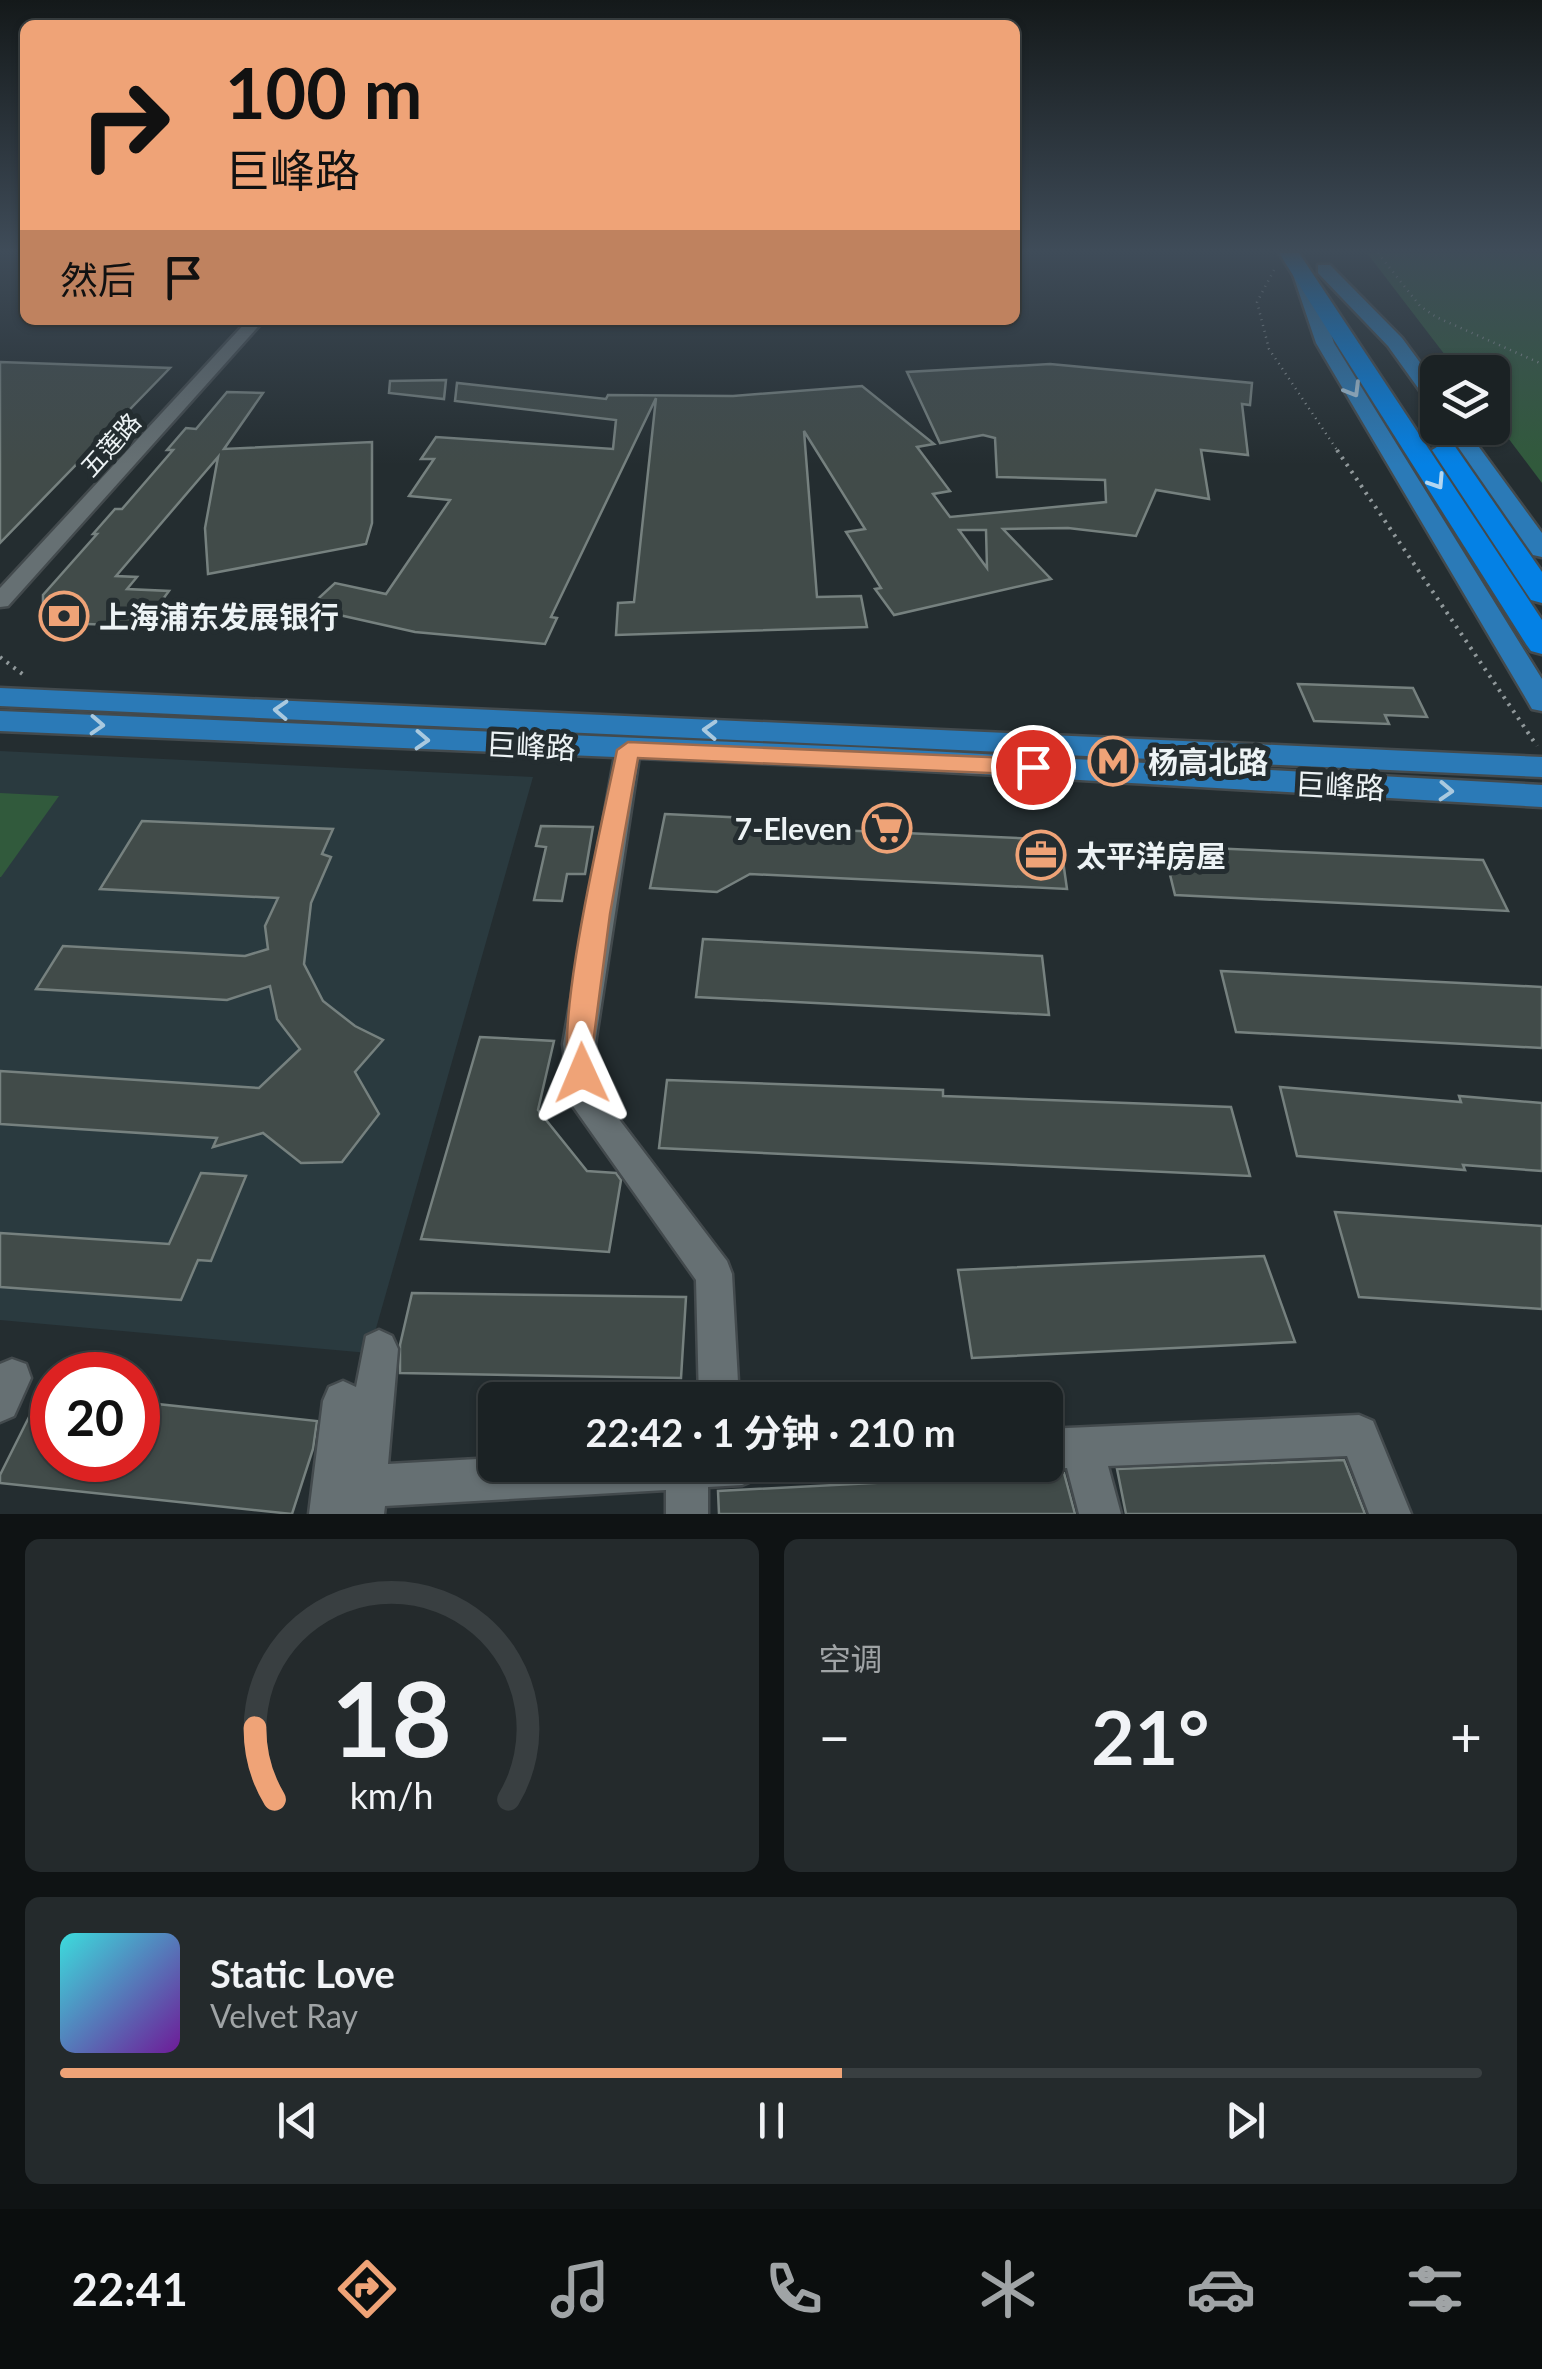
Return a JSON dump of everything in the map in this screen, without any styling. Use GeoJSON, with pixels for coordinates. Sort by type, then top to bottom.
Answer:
{"type":"FeatureCollection","features":[{"type":"Feature","properties":{"kind":"highway"},"geometry":{"type":"LineString","coordinates":[[1345,324],[1542,594]]}},
{"type":"Feature","properties":{"kind":"highway"},"geometry":{"type":"LineString","coordinates":[[1379,371],[1542,644]]}},
{"type":"Feature","properties":{"kind":"main road"},"geometry":{"type":"LineString","coordinates":[[1318,324],[1324,343],[1542,702]]}},
{"type":"Feature","properties":{"kind":"main road"},"geometry":{"type":"LineString","coordinates":[[1373,324],[1395,342],[1420,377]]}},
{"type":"Feature","properties":{"kind":"main road"},"geometry":{"type":"LineString","coordinates":[[1468,445],[1542,550]]}},
{"type":"Feature","properties":{"kind":"main road","name":"巨峰路"},"geometry":{"type":"LineString","coordinates":[[0,697],[1542,767]]}},
{"type":"Feature","properties":{"kind":"main road","name":"巨峰路"},"geometry":{"type":"LineString","coordinates":[[0,721],[876,758],[1542,796]]}},
{"type":"Feature","properties":{"kind":"street","name":"五莲路"},"geometry":{"type":"LineString","coordinates":[[0,580],[240,325]]}},
{"type":"Feature","properties":{"kind":"street","name":"五莲路"},"geometry":{"type":"LineString","coordinates":[[0,601],[251,325]]}},
{"type":"Feature","properties":{"kind":"street"},"geometry":{"type":"LineString","coordinates":[[628,750],[579,1044],[586,1102],[714,1274],[718,1382]]}},
{"type":"Feature","properties":{"kind":"street"},"geometry":{"type":"LineString","coordinates":[[379,1349],[364,1500],[548,1482]]}},
{"type":"Feature","properties":{"kind":"street"},"geometry":{"type":"LineString","coordinates":[[330,1514],[343,1401]]}},
{"type":"Feature","properties":{"kind":"street"},"geometry":{"type":"LineString","coordinates":[[1100,1514],[1064,1448],[1358,1435],[1390,1514]]}},
{"type":"Feature","properties":{"kind":"street"},"geometry":{"type":"LineString","coordinates":[[687,1514],[703,1482]]}},
{"type":"Feature","properties":{"kind":"path"},"geometry":{"type":"LineString","coordinates":[[1263,324],[1269,349],[1541,752]]}},
{"type":"Feature","properties":{"kind":"path"},"geometry":{"type":"LineString","coordinates":[[1453,324],[1542,364]]}},
{"type":"Feature","properties":{"kind":"shaded area"},"geometry":{"type":"Polygon","coordinates":[[[0,751],[533,777],[369,1353],[0,1320],[0,751]]]}},
{"type":"Feature","properties":{"kind":"green space"},"geometry":{"type":"Polygon","coordinates":[[[1421,324],[1542,324],[1542,483],[1510,441],[1510,355],[1445,355],[1421,324]]]}},
{"type":"Feature","properties":{"kind":"green space"},"geometry":{"type":"Polygon","coordinates":[[[0,793],[59,796],[1,877],[0,877],[0,793]]]}},
{"type":"Feature","properties":{"kind":"building"},"geometry":{"type":"Polygon","coordinates":[[[0,362],[170,368],[0,543],[0,362]]]}},
{"type":"Feature","properties":{"kind":"building"},"geometry":{"type":"Polygon","coordinates":[[[1050,364],[1252,383],[1250,405],[1242,404],[1248,455],[1201,450],[1209,499],[1156,490],[1136,536],[1068,528],[1003,529],[1051,579],[894,615],[875,589],[881,588],[846,532],[865,529],[804,431],[817,597],[861,596],[867,627],[616,635],[618,603],[634,602],[656,398],[551,617],[557,618],[545,644],[415,632],[308,608],[335,583],[386,594],[450,500],[409,496],[434,459],[421,459],[436,437],[613,449],[616,420],[455,401],[457,383],[606,399],[608,395],[733,396],[862,386],[934,444],[917,447],[950,491],[933,494],[950,517],[1106,502],[1105,480],[997,477],[995,438],[983,435],[940,443],[907,372],[1050,364]],[[959,530],[987,568],[986,530],[959,530]]]}},
{"type":"Feature","properties":{"kind":"building"},"geometry":{"type":"Polygon","coordinates":[[[446,380],[444,399],[389,393],[390,381],[446,380]]]}},
{"type":"Feature","properties":{"kind":"building"},"geometry":{"type":"Polygon","coordinates":[[[227,392],[263,393],[224,449],[372,442],[372,523],[366,544],[208,574],[205,528],[218,457],[116,576],[137,577],[127,589],[169,591],[143,626],[58,623],[43,612],[43,595],[97,534],[93,534],[115,509],[122,509],[173,450],[167,450],[186,428],[196,429],[227,392]]]}},
{"type":"Feature","properties":{"kind":"building"},"geometry":{"type":"Polygon","coordinates":[[[1298,684],[1413,688],[1427,717],[1385,715],[1389,724],[1314,721],[1298,684]]]}},
{"type":"Feature","properties":{"kind":"building"},"geometry":{"type":"Polygon","coordinates":[[[665,814],[748,818],[747,826],[1060,840],[1067,889],[750,874],[717,892],[650,888],[665,814]]]}},
{"type":"Feature","properties":{"kind":"building"},"geometry":{"type":"Polygon","coordinates":[[[142,821],[333,829],[322,854],[331,857],[311,903],[304,964],[323,1001],[355,1026],[383,1040],[355,1072],[379,1114],[342,1162],[301,1163],[263,1133],[213,1147],[217,1138],[0,1124],[0,1071],[259,1088],[300,1049],[277,1019],[270,986],[227,1000],[36,989],[63,946],[245,956],[268,949],[265,926],[278,898],[100,889],[142,821]]]}},
{"type":"Feature","properties":{"kind":"building"},"geometry":{"type":"Polygon","coordinates":[[[541,826],[593,827],[585,874],[567,874],[562,901],[534,900],[546,847],[536,846],[541,826]]]}},
{"type":"Feature","properties":{"kind":"building"},"geometry":{"type":"Polygon","coordinates":[[[1163,846],[1483,860],[1508,911],[1175,895],[1163,846]]]}},
{"type":"Feature","properties":{"kind":"building"},"geometry":{"type":"Polygon","coordinates":[[[703,939],[1042,956],[1049,1015],[696,997],[703,939]]]}},
{"type":"Feature","properties":{"kind":"building"},"geometry":{"type":"Polygon","coordinates":[[[1221,971],[1542,987],[1542,1048],[1236,1032],[1221,971]]]}},
{"type":"Feature","properties":{"kind":"building"},"geometry":{"type":"Polygon","coordinates":[[[480,1037],[554,1041],[538,1110],[587,1171],[616,1173],[621,1180],[609,1252],[421,1239],[480,1037]]]}},
{"type":"Feature","properties":{"kind":"building"},"geometry":{"type":"Polygon","coordinates":[[[667,1080],[943,1090],[943,1096],[1231,1107],[1250,1176],[659,1148],[667,1080]]]}},
{"type":"Feature","properties":{"kind":"building"},"geometry":{"type":"Polygon","coordinates":[[[1280,1087],[1461,1102],[1459,1096],[1542,1103],[1542,1171],[1463,1165],[1465,1170],[1297,1156],[1280,1087]]]}},
{"type":"Feature","properties":{"kind":"building"},"geometry":{"type":"Polygon","coordinates":[[[201,1173],[246,1176],[211,1261],[198,1260],[181,1300],[0,1287],[0,1233],[169,1244],[201,1173]]]}},
{"type":"Feature","properties":{"kind":"building"},"geometry":{"type":"Polygon","coordinates":[[[1335,1212],[1542,1226],[1542,1309],[1359,1297],[1335,1212]]]}},
{"type":"Feature","properties":{"kind":"building"},"geometry":{"type":"Polygon","coordinates":[[[1264,1256],[1295,1342],[972,1358],[958,1270],[1264,1256]]]}},
{"type":"Feature","properties":{"kind":"building"},"geometry":{"type":"Polygon","coordinates":[[[412,1293],[686,1297],[681,1378],[400,1373],[400,1345],[412,1293]]]}},
{"type":"Feature","properties":{"kind":"building"},"geometry":{"type":"Polygon","coordinates":[[[160,1404],[317,1421],[313,1449],[292,1514],[0,1483],[0,1475],[30,1415],[30,1482],[160,1482],[160,1404]]]}},
{"type":"Feature","properties":{"kind":"building"},"geometry":{"type":"Polygon","coordinates":[[[1344,1460],[1365,1514],[1126,1514],[1117,1469],[1344,1460]]]}},
{"type":"Feature","properties":{"kind":"building"},"geometry":{"type":"Polygon","coordinates":[[[1063,1473],[1075,1514],[719,1514],[718,1491],[891,1482],[1063,1482],[1063,1473]]]}},
{"type":"Feature","properties":{"kind":"place","name":"上海浦东发展银行"},"geometry":{"type":"Point","coordinates":[64,616]}},
{"type":"Feature","properties":{"kind":"place","name":"杨高北路"},"geometry":{"type":"Point","coordinates":[1113,761]}},
{"type":"Feature","properties":{"kind":"place","name":"7-Eleven"},"geometry":{"type":"Point","coordinates":[887,828]}},
{"type":"Feature","properties":{"kind":"place","name":"太平洋房屋"},"geometry":{"type":"Point","coordinates":[1041,855]}},
{"type":"Feature","properties":{"kind":"route"},"geometry":{"type":"LineString","coordinates":[[582,1073],[579,1044],[628,750],[1033,767]]}}]}
